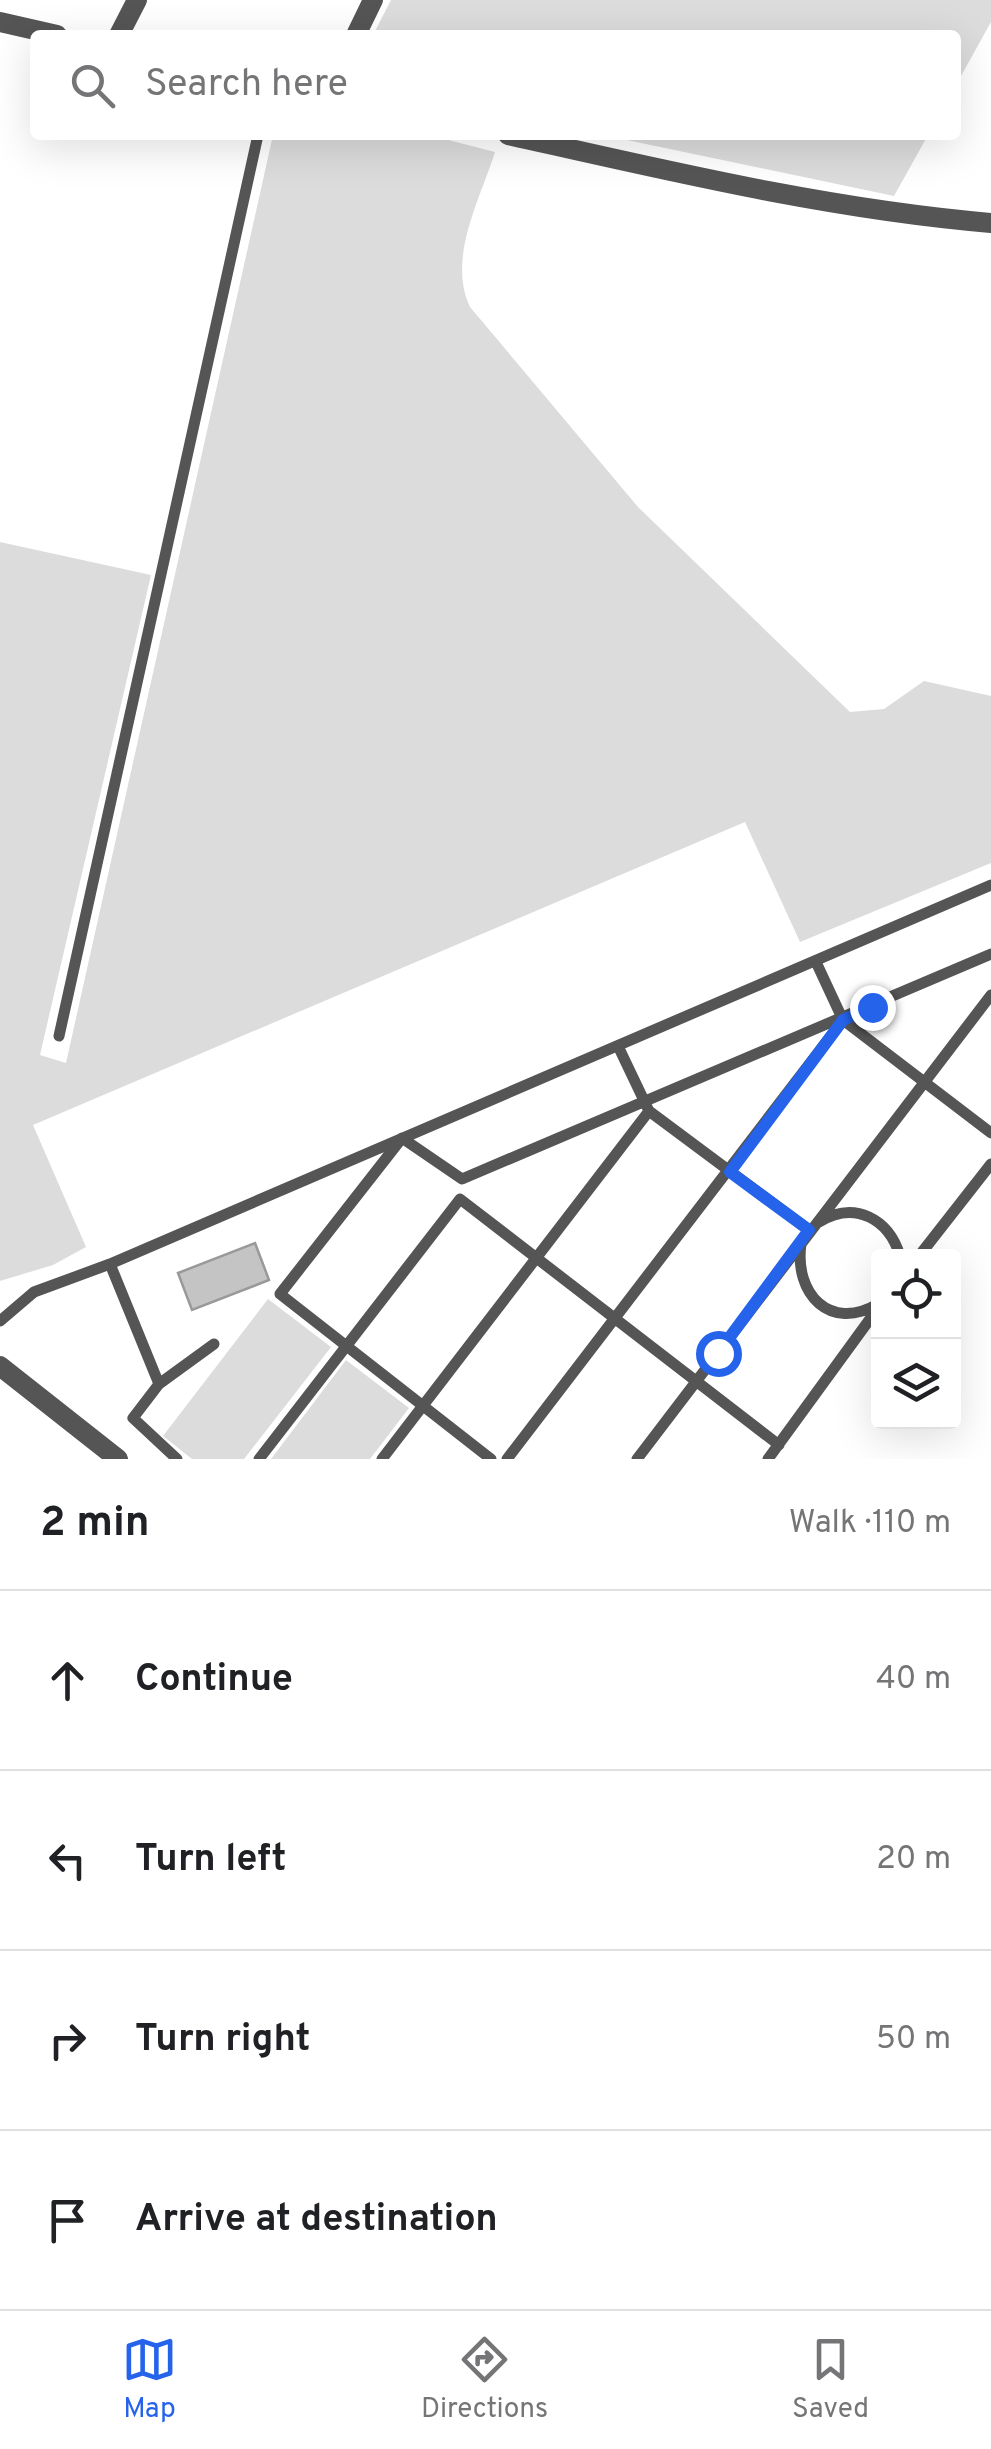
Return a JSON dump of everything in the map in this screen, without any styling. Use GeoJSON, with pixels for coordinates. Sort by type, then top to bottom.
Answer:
{"type":"FeatureCollection","features":[{"type":"Feature","properties":{"kind":"street"},"geometry":{"type":"LineString","coordinates":[[122,30],[137,0]]}},
{"type":"Feature","properties":{"kind":"street"},"geometry":{"type":"LineString","coordinates":[[358,30],[373,0]]}},
{"type":"Feature","properties":{"kind":"street"},"geometry":{"type":"LineString","coordinates":[[0,22],[35,30]]}},
{"type":"Feature","properties":{"kind":"street"},"geometry":{"type":"LineString","coordinates":[[531,140],[796,198],[894,215],[991,223]]}},
{"type":"Feature","properties":{"kind":"street"},"geometry":{"type":"LineString","coordinates":[[0,1366],[118,1459]]}},
{"type":"Feature","properties":{"kind":"lane"},"geometry":{"type":"LineString","coordinates":[[58,1036],[257,140]]}},
{"type":"Feature","properties":{"kind":"lane"},"geometry":{"type":"LineString","coordinates":[[0,1321],[34,1292],[110,1264],[991,885]]}},
{"type":"Feature","properties":{"kind":"lane"},"geometry":{"type":"LineString","coordinates":[[462,1179],[645,1106],[991,954]]}},
{"type":"Feature","properties":{"kind":"lane"},"geometry":{"type":"LineString","coordinates":[[816,962],[843,1020],[991,1133]]}},
{"type":"Feature","properties":{"kind":"lane"},"geometry":{"type":"LineString","coordinates":[[637,1459],[991,995]]}},
{"type":"Feature","properties":{"kind":"lane"},"geometry":{"type":"LineString","coordinates":[[507,1459],[843,1020]]}},
{"type":"Feature","properties":{"kind":"lane"},"geometry":{"type":"LineString","coordinates":[[618,1046],[645,1106],[809,1230]]}},
{"type":"Feature","properties":{"kind":"lane"},"geometry":{"type":"LineString","coordinates":[[382,1459],[537,1259],[645,1106]]}},
{"type":"Feature","properties":{"kind":"lane"},"geometry":{"type":"LineString","coordinates":[[402,1138],[462,1179]]}},
{"type":"Feature","properties":{"kind":"lane"},"geometry":{"type":"LineString","coordinates":[[402,1138],[280,1294],[490,1459]]}},
{"type":"Feature","properties":{"kind":"lane"},"geometry":{"type":"LineString","coordinates":[[924,1249],[991,1164]]}},
{"type":"Feature","properties":{"kind":"lane"},"geometry":{"type":"LineString","coordinates":[[259,1459],[460,1199],[462,1179]]}},
{"type":"Feature","properties":{"kind":"lane"},"geometry":{"type":"LineString","coordinates":[[460,1199],[779,1445]]}},
{"type":"Feature","properties":{"kind":"lane"},"geometry":{"type":"LineString","coordinates":[[871,1309],[841,1313],[820,1305],[804,1288],[798,1266],[801,1244],[809,1230],[842,1212],[862,1213],[881,1222],[895,1238],[898,1249]]}},
{"type":"Feature","properties":{"kind":"lane"},"geometry":{"type":"LineString","coordinates":[[110,1264],[159,1384]]}},
{"type":"Feature","properties":{"kind":"lane"},"geometry":{"type":"LineString","coordinates":[[768,1459],[871,1316]]}},
{"type":"Feature","properties":{"kind":"lane"},"geometry":{"type":"LineString","coordinates":[[177,1459],[133,1418],[159,1384],[214,1344]]}},
{"type":"Feature","properties":{"kind":"shaded area"},"geometry":{"type":"Polygon","coordinates":[[[391,0],[991,0],[991,22],[961,76],[961,30],[376,30],[391,0]]]}},
{"type":"Feature","properties":{"kind":"shaded area"},"geometry":{"type":"Polygon","coordinates":[[[272,140],[448,140],[495,152],[464,249],[462,269],[470,307],[638,507],[850,712],[884,709],[924,681],[991,696],[991,863],[800,942],[745,822],[33,1125],[86,1247],[53,1265],[0,1281],[0,542],[151,575],[40,1055],[66,1063],[272,140]]]}},
{"type":"Feature","properties":{"kind":"shaded area"},"geometry":{"type":"Polygon","coordinates":[[[627,140],[925,140],[894,196],[627,140]]]}},
{"type":"Feature","properties":{"kind":"shaded area"},"geometry":{"type":"Polygon","coordinates":[[[268,1299],[331,1347],[244,1459],[192,1459],[163,1436],[268,1299]]]}},
{"type":"Feature","properties":{"kind":"shaded area"},"geometry":{"type":"Polygon","coordinates":[[[346,1360],[409,1408],[370,1459],[271,1459],[346,1360]]]}},
{"type":"Feature","properties":{"kind":"building"},"geometry":{"type":"Polygon","coordinates":[[[255,1243],[269,1280],[192,1310],[178,1273],[255,1243]]]}},
{"type":"Feature","properties":{"kind":"route"},"geometry":{"type":"LineString","coordinates":[[718,1353],[809,1230],[730,1172],[843,1020],[872,1007]]}}]}
